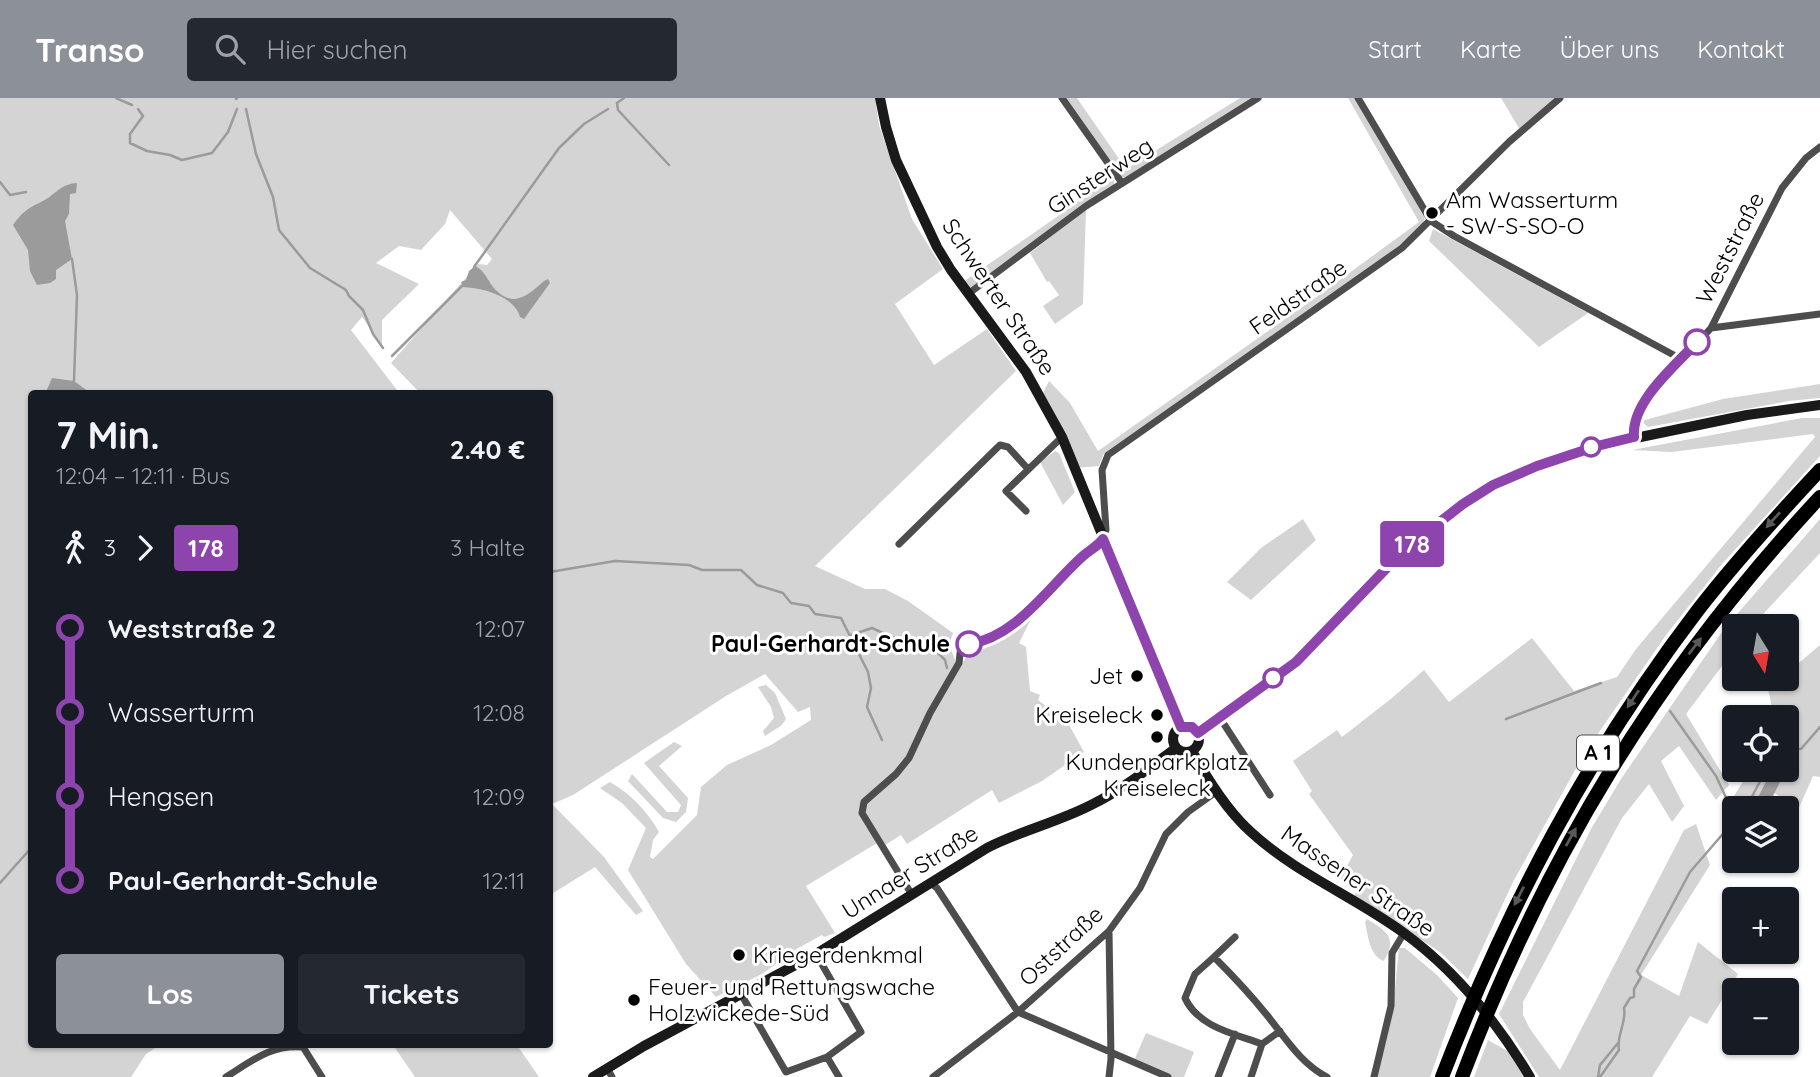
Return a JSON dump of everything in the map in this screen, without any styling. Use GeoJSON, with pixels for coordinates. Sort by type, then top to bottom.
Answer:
{"type":"FeatureCollection","features":[{"type":"Feature","properties":{"kind":"highway","name":"A 1"},"geometry":{"type":"LineString","coordinates":[[1442,1077],[1516,901],[1605,742],[1706,599],[1773,520],[1820,470]]}},
{"type":"Feature","properties":{"kind":"highway","name":"A 1"},"geometry":{"type":"LineString","coordinates":[[1462,1077],[1495,993],[1533,908],[1597,791],[1647,712],[1713,621],[1742,584],[1820,497]]}},
{"type":"Feature","properties":{"kind":"main road","name":"Schwerter Straße"},"geometry":{"type":"LineString","coordinates":[[880,98],[893,149],[910,193],[937,247],[1026,372],[1062,437],[1181,727]]}},
{"type":"Feature","properties":{"kind":"main road"},"geometry":{"type":"LineString","coordinates":[[1198,733],[1296,662],[1405,549],[1463,504],[1493,485],[1537,466],[1597,446],[1747,415],[1820,405]]}},
{"type":"Feature","properties":{"kind":"main road"},"geometry":{"type":"LineString","coordinates":[[1181,727],[1192,727],[1198,733],[1198,745],[1192,751],[1184,752],[1176,748],[1173,738],[1181,727]]}},
{"type":"Feature","properties":{"kind":"main road","name":"Unnaer Straße"},"geometry":{"type":"LineString","coordinates":[[593,1077],[610,1073],[741,994],[816,954],[1001,841],[1071,815],[1112,794],[1176,748]]}},
{"type":"Feature","properties":{"kind":"main road","name":"Massener Straße"},"geometry":{"type":"LineString","coordinates":[[1192,751],[1216,792],[1245,827],[1276,853],[1404,933],[1446,969],[1488,1014],[1530,1077]]}},
{"type":"Feature","properties":{"kind":"street"},"geometry":{"type":"LineString","coordinates":[[1062,98],[1122,183]]}},
{"type":"Feature","properties":{"kind":"street","name":"Ginsterweg"},"geometry":{"type":"LineString","coordinates":[[968,294],[1086,206],[1258,98]]}},
{"type":"Feature","properties":{"kind":"street"},"geometry":{"type":"LineString","coordinates":[[1357,98],[1431,221],[1681,359]]}},
{"type":"Feature","properties":{"kind":"street","name":"Feldstraße"},"geometry":{"type":"LineString","coordinates":[[1103,539],[1106,530],[1102,470],[1108,455],[1402,248],[1509,142],[1560,98]]}},
{"type":"Feature","properties":{"kind":"street","name":"Weststraße"},"geometry":{"type":"LineString","coordinates":[[1634,437],[1633,426],[1637,412],[1711,328],[1782,188],[1806,158],[1820,147]]}},
{"type":"Feature","properties":{"kind":"street"},"geometry":{"type":"LineString","coordinates":[[1711,328],[1820,314]]}},
{"type":"Feature","properties":{"kind":"street"},"geometry":{"type":"LineString","coordinates":[[1026,511],[1006,491],[1062,437]]}},
{"type":"Feature","properties":{"kind":"street"},"geometry":{"type":"LineString","coordinates":[[899,544],[1000,445],[1008,447],[1028,469]]}},
{"type":"Feature","properties":{"kind":"street"},"geometry":{"type":"LineString","coordinates":[[909,890],[862,813],[864,802],[897,774],[909,758],[930,713],[959,663],[961,645],[985,640],[1012,625],[1103,539]]}},
{"type":"Feature","properties":{"kind":"street"},"geometry":{"type":"LineString","coordinates":[[1220,718],[1270,794]]}},
{"type":"Feature","properties":{"kind":"street","name":"Oststraße"},"geometry":{"type":"LineString","coordinates":[[933,1077],[1018,1012],[1109,931],[1140,888],[1166,834],[1188,812],[1216,792]]}},
{"type":"Feature","properties":{"kind":"street"},"geometry":{"type":"LineString","coordinates":[[932,884],[1018,1012],[1168,1077]]}},
{"type":"Feature","properties":{"kind":"street"},"geometry":{"type":"LineString","coordinates":[[1109,931],[1109,1077]]}},
{"type":"Feature","properties":{"kind":"street"},"geometry":{"type":"LineString","coordinates":[[1374,1077],[1391,1006],[1392,953],[1404,933]]}},
{"type":"Feature","properties":{"kind":"street"},"geometry":{"type":"LineString","coordinates":[[1235,937],[1195,974],[1185,998],[1205,1022],[1262,1044]]}},
{"type":"Feature","properties":{"kind":"street"},"geometry":{"type":"LineString","coordinates":[[741,994],[786,1072],[827,1057],[861,1032],[816,954]]}},
{"type":"Feature","properties":{"kind":"street"},"geometry":{"type":"LineString","coordinates":[[1214,957],[1252,996],[1301,1059],[1327,1077]]}},
{"type":"Feature","properties":{"kind":"street"},"geometry":{"type":"LineString","coordinates":[[1251,1077],[1262,1044],[1280,1031]]}},
{"type":"Feature","properties":{"kind":"street"},"geometry":{"type":"LineString","coordinates":[[1218,1077],[1235,1034]]}},
{"type":"Feature","properties":{"kind":"street"},"geometry":{"type":"LineString","coordinates":[[226,1077],[278,1048]]}},
{"type":"Feature","properties":{"kind":"street"},"geometry":{"type":"LineString","coordinates":[[304,1048],[322,1077]]}},
{"type":"Feature","properties":{"kind":"street"},"geometry":{"type":"LineString","coordinates":[[827,1057],[839,1077]]}},
{"type":"Feature","properties":{"kind":"shaded area"},"geometry":{"type":"Polygon","coordinates":[[[0,98],[875,98],[879,125],[912,219],[943,269],[895,304],[934,365],[987,329],[1016,371],[815,566],[865,589],[885,589],[908,601],[953,633],[949,645],[956,662],[962,663],[971,651],[1001,637],[1025,618],[1030,621],[1019,643],[1026,647],[1030,691],[1040,695],[1038,700],[1068,723],[1084,752],[1042,781],[999,803],[992,790],[907,844],[901,835],[885,845],[877,843],[806,886],[835,933],[824,937],[822,935],[782,957],[762,974],[716,997],[686,964],[628,870],[646,828],[622,803],[600,788],[610,782],[632,798],[649,817],[659,832],[653,840],[650,857],[653,859],[697,815],[701,787],[727,765],[771,745],[811,720],[810,707],[798,712],[765,674],[726,696],[573,795],[553,804],[553,390],[417,390],[391,363],[478,264],[487,265],[492,259],[450,210],[445,224],[421,250],[399,246],[376,263],[419,284],[382,320],[382,345],[362,317],[351,330],[397,390],[28,390],[28,1048],[155,1048],[146,1054],[131,1077],[0,1077],[0,98]]]}},
{"type":"Feature","properties":{"kind":"shaded area"},"geometry":{"type":"Polygon","coordinates":[[[1064,98],[1077,98],[1126,169],[1240,98],[1255,98],[1123,178],[1064,98]]]}},
{"type":"Feature","properties":{"kind":"shaded area"},"geometry":{"type":"Polygon","coordinates":[[[1348,98],[1355,98],[1425,217],[1423,223],[1400,246],[1103,455],[1099,466],[1076,468],[1041,397],[1049,381],[1070,403],[1098,451],[1419,222],[1348,98]]]}},
{"type":"Feature","properties":{"kind":"shaded area"},"geometry":{"type":"Polygon","coordinates":[[[1501,98],[1556,98],[1520,130],[1501,98]]]}},
{"type":"Feature","properties":{"kind":"shaded area"},"geometry":{"type":"Polygon","coordinates":[[[1114,177],[1114,185],[969,290],[963,282],[1114,177]]]}},
{"type":"Feature","properties":{"kind":"shaded area"},"geometry":{"type":"Polygon","coordinates":[[[77,183],[76,193],[70,194],[69,214],[65,221],[72,259],[56,270],[56,279],[37,285],[30,271],[28,250],[13,225],[29,208],[65,186],[77,183]]]}},
{"type":"Feature","properties":{"kind":"shaded area"},"geometry":{"type":"Polygon","coordinates":[[[1086,209],[1083,304],[1055,324],[1043,306],[1059,295],[1049,281],[1047,282],[1030,253],[1086,209]]]}},
{"type":"Feature","properties":{"kind":"shaded area"},"geometry":{"type":"Polygon","coordinates":[[[1433,229],[1588,313],[1539,347],[1429,241],[1433,229]]]}},
{"type":"Feature","properties":{"kind":"shaded area"},"geometry":{"type":"Polygon","coordinates":[[[475,266],[500,294],[507,298],[520,298],[548,279],[550,283],[524,319],[511,304],[497,294],[463,287],[461,282],[466,280],[469,271],[475,266]]]}},
{"type":"Feature","properties":{"kind":"shaded area"},"geometry":{"type":"Polygon","coordinates":[[[52,378],[74,381],[86,390],[47,390],[52,378]]]}},
{"type":"Feature","properties":{"kind":"shaded area"},"geometry":{"type":"Polygon","coordinates":[[[1820,384],[1820,398],[1789,401],[1648,427],[1641,421],[1723,399],[1820,384]]]}},
{"type":"Feature","properties":{"kind":"shaded area"},"geometry":{"type":"Polygon","coordinates":[[[1802,418],[1820,418],[1820,456],[1722,564],[1666,635],[1584,754],[1513,882],[1468,979],[1440,952],[1354,896],[1357,890],[1340,879],[1353,855],[1309,794],[1312,791],[1293,761],[1337,730],[1342,737],[1424,670],[1449,702],[1532,638],[1574,691],[1617,677],[1636,649],[1815,437],[1813,434],[1672,452],[1632,450],[1802,418]]]}},
{"type":"Feature","properties":{"kind":"shaded area"},"geometry":{"type":"Polygon","coordinates":[[[1055,451],[1059,453],[1075,492],[1063,505],[1040,462],[1055,451]]]}},
{"type":"Feature","properties":{"kind":"shaded area"},"geometry":{"type":"Polygon","coordinates":[[[1303,519],[1316,540],[1251,600],[1227,582],[1261,548],[1303,519]]]}},
{"type":"Feature","properties":{"kind":"shaded area"},"geometry":{"type":"Polygon","coordinates":[[[1820,519],[1820,553],[1763,614],[1737,614],[1820,519]]]}},
{"type":"Feature","properties":{"kind":"shaded area"},"geometry":{"type":"Polygon","coordinates":[[[1722,632],[1722,666],[1686,714],[1722,773],[1722,782],[1729,785],[1716,800],[1679,746],[1661,761],[1684,806],[1672,822],[1649,784],[1622,818],[1523,1002],[1523,1015],[1560,1070],[1684,830],[1696,824],[1710,865],[1641,975],[1679,996],[1698,942],[1722,964],[1738,974],[1736,978],[1722,978],[1722,1000],[1707,1024],[1690,1016],[1652,1077],[1539,1077],[1499,1014],[1591,829],[1621,779],[1722,632]]]}},
{"type":"Feature","properties":{"kind":"shaded area"},"geometry":{"type":"Polygon","coordinates":[[[1820,645],[1820,777],[1813,776],[1799,808],[1799,796],[1779,796],[1769,789],[1765,796],[1734,796],[1743,782],[1799,782],[1799,705],[1771,705],[1768,691],[1799,691],[1799,663],[1820,645]]]}},
{"type":"Feature","properties":{"kind":"shaded area"},"geometry":{"type":"Polygon","coordinates":[[[766,685],[775,693],[786,719],[782,725],[765,736],[763,731],[774,718],[771,707],[758,687],[766,685]]]}},
{"type":"Feature","properties":{"kind":"shaded area"},"geometry":{"type":"Polygon","coordinates":[[[674,742],[682,746],[659,766],[688,798],[686,812],[676,822],[663,818],[628,781],[632,774],[667,812],[678,812],[681,805],[644,763],[674,742]]]}},
{"type":"Feature","properties":{"kind":"shaded area"},"geometry":{"type":"Polygon","coordinates":[[[1766,782],[1780,782],[1773,796],[1759,796],[1766,782]]]}},
{"type":"Feature","properties":{"kind":"shaded area"},"geometry":{"type":"Polygon","coordinates":[[[553,805],[604,857],[643,911],[636,915],[595,867],[553,893],[553,805]]]}},
{"type":"Feature","properties":{"kind":"shaded area"},"geometry":{"type":"Polygon","coordinates":[[[1367,919],[1380,927],[1390,940],[1384,961],[1379,959],[1370,945],[1365,922],[1367,919]]]}},
{"type":"Feature","properties":{"kind":"shaded area"},"geometry":{"type":"Polygon","coordinates":[[[1399,948],[1405,948],[1437,975],[1458,998],[1430,1077],[1370,1077],[1393,1009],[1399,948]]]}},
{"type":"Feature","properties":{"kind":"shaded area"},"geometry":{"type":"Polygon","coordinates":[[[1146,1033],[1194,1052],[1184,1077],[1168,1077],[1133,1063],[1146,1033]]]}},
{"type":"Feature","properties":{"kind":"shaded area"},"geometry":{"type":"Polygon","coordinates":[[[1488,1040],[1518,1057],[1530,1077],[1474,1077],[1488,1040]]]}},
{"type":"Feature","properties":{"kind":"shaded area"},"geometry":{"type":"Polygon","coordinates":[[[395,1048],[519,1048],[539,1077],[415,1077],[395,1048]]]}},
{"type":"Feature","properties":{"kind":"waterway"},"geometry":{"type":"LineString","coordinates":[[116,98],[132,105]]}},
{"type":"Feature","properties":{"kind":"waterway"},"geometry":{"type":"LineString","coordinates":[[624,98],[617,103],[618,110],[669,165]]}},
{"type":"Feature","properties":{"kind":"waterway"},"geometry":{"type":"LineString","coordinates":[[138,109],[143,116],[130,134],[130,143],[147,151],[182,160],[212,153],[228,132],[237,109]]}},
{"type":"Feature","properties":{"kind":"waterway"},"geometry":{"type":"LineString","coordinates":[[246,109],[256,154],[273,197],[279,230],[310,268],[346,290],[363,310],[373,334],[383,348]]}},
{"type":"Feature","properties":{"kind":"waterway"},"geometry":{"type":"LineString","coordinates":[[474,267],[559,148],[584,124],[608,109]]}},
{"type":"Feature","properties":{"kind":"waterway"},"geometry":{"type":"LineString","coordinates":[[0,182],[10,195],[26,192]]}},
{"type":"Feature","properties":{"kind":"waterway"},"geometry":{"type":"LineString","coordinates":[[72,259],[77,295],[74,381]]}},
{"type":"Feature","properties":{"kind":"waterway"},"geometry":{"type":"LineString","coordinates":[[392,356],[462,286]]}},
{"type":"Feature","properties":{"kind":"waterway"},"geometry":{"type":"LineString","coordinates":[[553,571],[615,561],[689,565],[702,570],[741,570],[757,585],[783,593],[791,603],[809,606],[815,614],[841,618],[868,672],[871,688],[867,707],[882,740]]}},
{"type":"Feature","properties":{"kind":"waterway"},"geometry":{"type":"LineString","coordinates":[[851,635],[872,628],[903,642],[923,643],[933,648],[945,660],[947,668]]}},
{"type":"Feature","properties":{"kind":"waterway"},"geometry":{"type":"LineString","coordinates":[[1506,719],[1601,683]]}},
{"type":"Feature","properties":{"kind":"waterway"},"geometry":{"type":"LineString","coordinates":[[1670,711],[1716,776],[1725,796]]}},
{"type":"Feature","properties":{"kind":"waterway"},"geometry":{"type":"LineString","coordinates":[[1799,749],[1820,727]]}},
{"type":"Feature","properties":{"kind":"waterway"},"geometry":{"type":"LineString","coordinates":[[1752,796],[1760,782]]}},
{"type":"Feature","properties":{"kind":"waterway"},"geometry":{"type":"LineString","coordinates":[[1600,1077],[1619,1050],[1624,1008],[1630,998],[1634,997],[1634,989],[1641,977],[1637,971],[1690,872],[1722,835]]}},
{"type":"Feature","properties":{"kind":"waterway"},"geometry":{"type":"LineString","coordinates":[[0,883],[28,852]]}},
{"type":"Feature","properties":{"kind":"waterway"},"geometry":{"type":"LineString","coordinates":[[1598,1077],[1600,1065],[1618,1043]]}},
{"type":"Feature","properties":{"kind":"bus line","name":"178"},"geometry":{"type":"LineString","coordinates":[[969,644],[990,638],[1012,625],[1103,539],[1181,727],[1192,727],[1198,733],[1296,662],[1405,549],[1463,504],[1519,473],[1555,459],[1634,437],[1633,426],[1637,412],[1697,342]]}},
{"type":"Feature","properties":{"kind":"place","name":"Am Wasserturm - SW-S-SO-O"},"geometry":{"type":"Point","coordinates":[1432,213]}},
{"type":"Feature","properties":{"kind":"place","name":"Paul-Gerhardt-Schule"},"geometry":{"type":"Point","coordinates":[969,644]}},
{"type":"Feature","properties":{"kind":"place","name":"Jet"},"geometry":{"type":"Point","coordinates":[1137,676]}},
{"type":"Feature","properties":{"kind":"place","name":"Kreiseleck"},"geometry":{"type":"Point","coordinates":[1157,715]}},
{"type":"Feature","properties":{"kind":"place","name":"Kundenparkplatz Kreiseleck"},"geometry":{"type":"Point","coordinates":[1157,737]}},
{"type":"Feature","properties":{"kind":"place","name":"Kriegerdenkmal"},"geometry":{"type":"Point","coordinates":[739,955]}},
{"type":"Feature","properties":{"kind":"place","name":"Feuer- und Rettungswache Holzwickede-Süd"},"geometry":{"type":"Point","coordinates":[634,1000]}}]}
